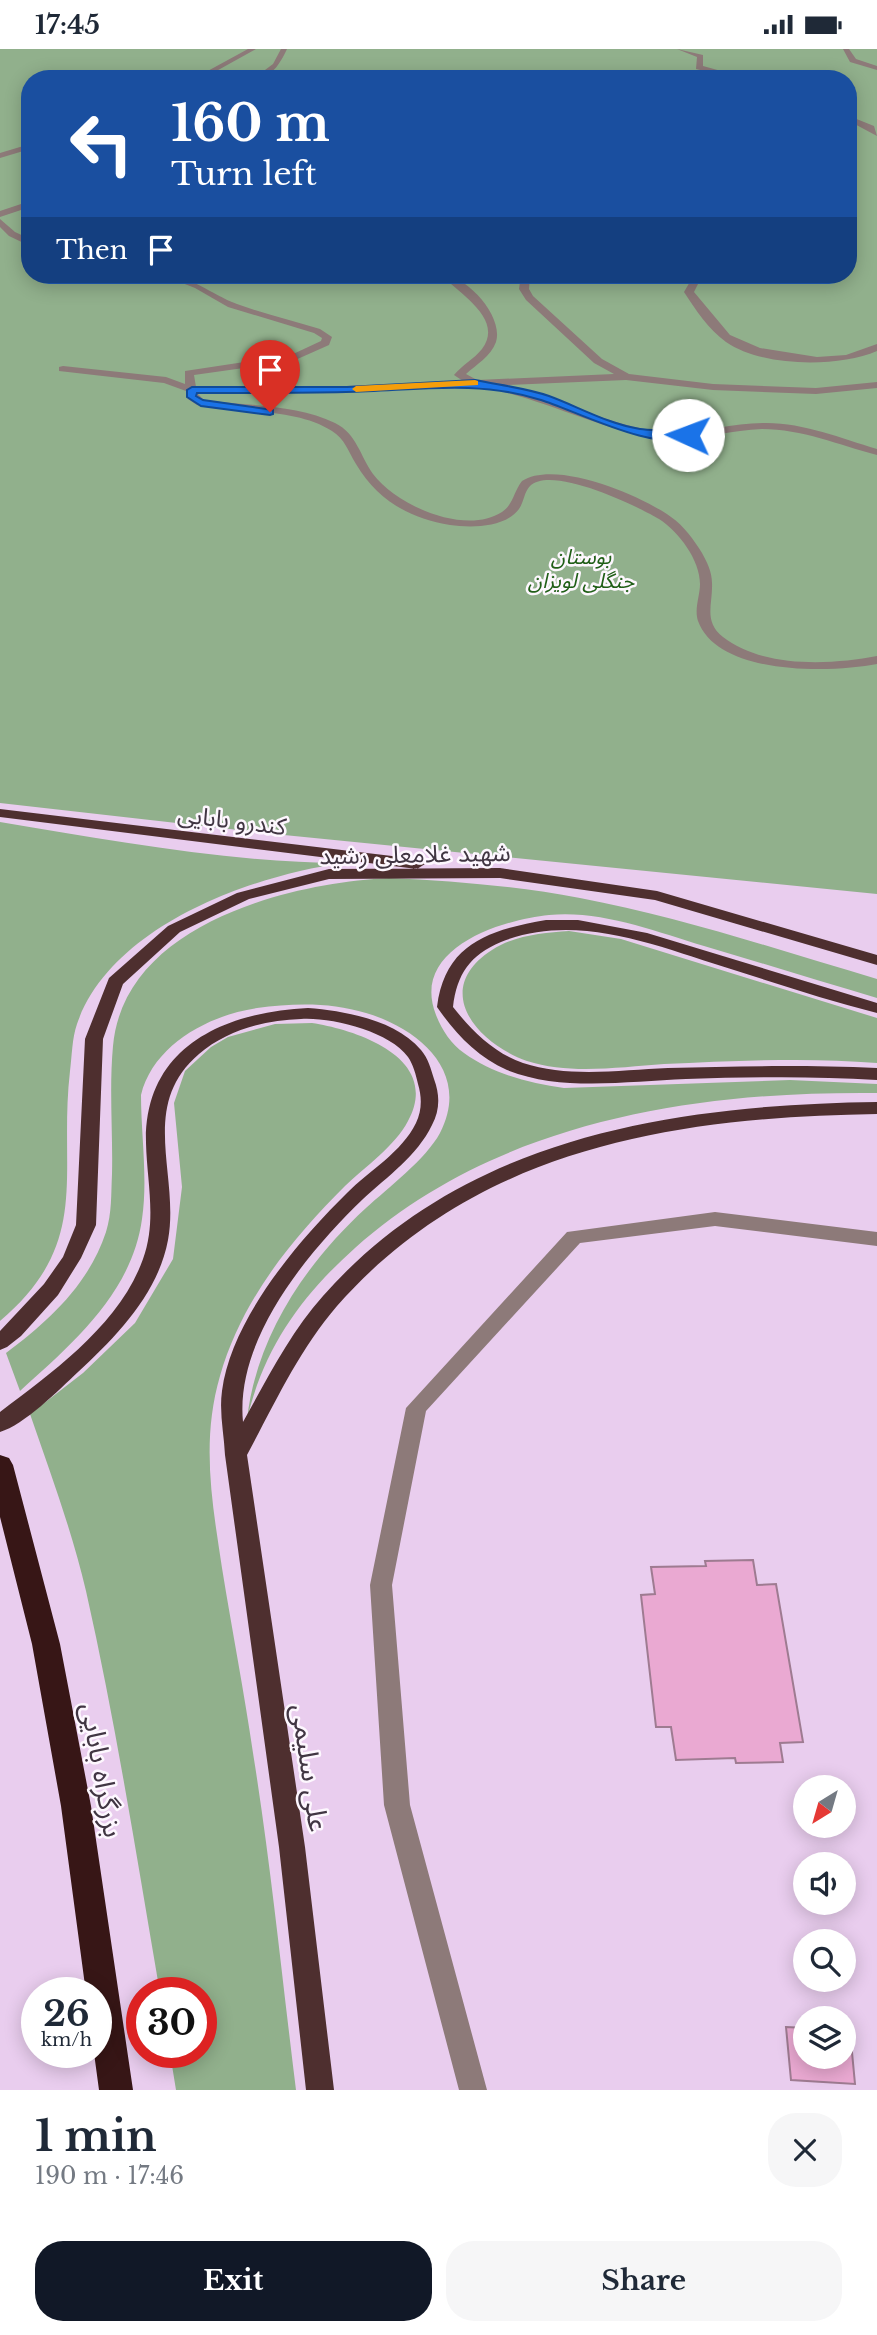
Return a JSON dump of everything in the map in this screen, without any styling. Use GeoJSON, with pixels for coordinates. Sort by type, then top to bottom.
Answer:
{"type":"FeatureCollection","features":[{"type":"Feature","properties":{"kind":"highway","name":"بزرگراه بابایی"},"geometry":{"type":"LineString","coordinates":[[3,1475],[46,1644],[76,1806],[116,2090]]}},
{"type":"Feature","properties":{"kind":"main road","name":"کندرو بابایی"},"geometry":{"type":"LineString","coordinates":[[0,813],[279,849],[500,873]]}},
{"type":"Feature","properties":{"kind":"main road","name":"شهید غلامعلی رشید"},"geometry":{"type":"LineString","coordinates":[[0,1342],[21,1325],[80,1246],[86,1225],[94,1039],[115,982],[174,929],[243,896],[329,874],[500,873],[657,896],[877,960]]}},
{"type":"Feature","properties":{"kind":"main road"},"geometry":{"type":"LineString","coordinates":[[877,1009],[617,930],[564,924],[526,928],[499,937],[474,950],[456,966],[447,983],[445,1007],[466,1036],[487,1053],[542,1075],[571,1077],[800,1070],[877,1074]]}},
{"type":"Feature","properties":{"kind":"main road","name":"علی سلیمی"},"geometry":{"type":"LineString","coordinates":[[0,1424],[45,1388],[109,1326],[131,1299],[153,1259],[161,1213],[157,1109],[162,1089],[174,1067],[199,1044],[222,1031],[261,1019],[306,1013],[365,1024],[393,1037],[416,1055],[431,1093],[429,1117],[414,1140],[312,1243],[264,1309],[243,1352],[232,1390],[236,1455],[292,1847],[320,2090]]}},
{"type":"Feature","properties":{"kind":"main road"},"geometry":{"type":"LineString","coordinates":[[236,1455],[299,1345],[329,1301],[388,1244],[452,1198],[549,1156],[653,1125],[765,1111],[877,1108]]}},
{"type":"Feature","properties":{"kind":"street"},"geometry":{"type":"LineString","coordinates":[[213,70],[253,49]]}},
{"type":"Feature","properties":{"kind":"street"},"geometry":{"type":"LineString","coordinates":[[269,70],[276,65],[284,49]]}},
{"type":"Feature","properties":{"kind":"street"},"geometry":{"type":"LineString","coordinates":[[680,49],[701,56],[699,67],[711,70]]}},
{"type":"Feature","properties":{"kind":"street"},"geometry":{"type":"LineString","coordinates":[[846,49],[853,60],[877,68]]}},
{"type":"Feature","properties":{"kind":"street"},"geometry":{"type":"LineString","coordinates":[[857,122],[877,134]]}},
{"type":"Feature","properties":{"kind":"street"},"geometry":{"type":"LineString","coordinates":[[0,156],[21,149]]}},
{"type":"Feature","properties":{"kind":"street"},"geometry":{"type":"LineString","coordinates":[[0,214],[21,207]]}},
{"type":"Feature","properties":{"kind":"street"},"geometry":{"type":"LineString","coordinates":[[0,222],[21,238]]}},
{"type":"Feature","properties":{"kind":"street"},"geometry":{"type":"LineString","coordinates":[[192,284],[231,306],[317,331],[327,337],[325,344],[304,354],[263,363],[189,373],[191,397],[201,403],[323,421],[344,434],[381,493],[400,506],[427,516],[476,522],[499,518],[513,509],[523,486],[531,479],[544,476],[584,484],[621,497],[667,519],[684,535],[707,578],[702,613],[706,625],[715,637],[735,650],[795,665],[830,668],[858,666],[877,660]]}},
{"type":"Feature","properties":{"kind":"street"},"geometry":{"type":"LineString","coordinates":[[456,284],[479,305],[493,327],[490,344],[459,375],[475,383],[544,398],[603,422],[635,431],[666,436],[744,426],[781,426],[877,451]]}},
{"type":"Feature","properties":{"kind":"street"},"geometry":{"type":"LineString","coordinates":[[525,284],[524,289],[529,298],[581,346],[626,377]]}},
{"type":"Feature","properties":{"kind":"street"},"geometry":{"type":"LineString","coordinates":[[693,284],[689,292],[725,337],[742,346],[787,358],[818,361],[857,356],[877,347]]}},
{"type":"Feature","properties":{"kind":"street"},"geometry":{"type":"LineString","coordinates":[[63,369],[166,380],[192,390],[347,389],[626,377],[713,387],[816,391],[877,385]]}},
{"type":"Feature","properties":{"kind":"street"},"geometry":{"type":"LineString","coordinates":[[473,2090],[397,1805],[381,1585],[416,1408],[574,1237],[715,1219],[877,1239]]}},
{"type":"Feature","properties":{"kind":"green space","name":"بوستان جنگلی لویزان"},"geometry":{"type":"Polygon","coordinates":[[[0,49],[877,49],[877,894],[264,833],[0,803],[0,49]]]}},
{"type":"Feature","properties":{"kind":"green space"},"geometry":{"type":"Polygon","coordinates":[[[0,822],[215,855],[343,863],[267,880],[188,912],[152,933],[120,959],[94,989],[77,1024],[73,1041],[67,1108],[65,1205],[60,1235],[48,1263],[29,1292],[0,1321],[0,822]]]}},
{"type":"Feature","properties":{"kind":"green space"},"geometry":{"type":"Polygon","coordinates":[[[389,878],[509,887],[617,906],[729,935],[877,979],[877,998],[627,923],[569,914],[529,918],[485,931],[464,942],[447,956],[436,972],[431,992],[441,1026],[459,1049],[487,1067],[525,1080],[564,1088],[790,1080],[877,1084],[877,1093],[738,1099],[668,1108],[600,1122],[534,1143],[470,1170],[410,1205],[355,1248],[318,1285],[301,1305],[274,1347],[254,1394],[247,1420],[252,1389],[261,1360],[287,1304],[323,1253],[344,1230],[434,1143],[448,1111],[449,1091],[435,1056],[421,1042],[405,1030],[366,1013],[326,1005],[298,1004],[257,1008],[220,1018],[202,1025],[170,1047],[147,1077],[141,1095],[144,1204],[136,1246],[113,1294],[97,1315],[60,1355],[20,1391],[6,1353],[66,1300],[99,1251],[106,1232],[111,1196],[113,1046],[124,1004],[147,969],[179,941],[218,918],[261,901],[305,889],[389,878]]]}},
{"type":"Feature","properties":{"kind":"green space"},"geometry":{"type":"Polygon","coordinates":[[[569,931],[621,939],[877,1018],[877,1063],[771,1060],[578,1069],[543,1065],[508,1053],[491,1042],[477,1028],[468,1013],[463,998],[465,981],[474,965],[501,945],[529,936],[569,931]]]}},
{"type":"Feature","properties":{"kind":"green space"},"geometry":{"type":"Polygon","coordinates":[[[312,1023],[351,1032],[371,1040],[390,1051],[404,1064],[414,1080],[415,1099],[408,1121],[395,1139],[305,1228],[270,1273],[229,1348],[214,1400],[210,1472],[215,1519],[271,1879],[296,2090],[176,2090],[172,2068],[217,2068],[217,1977],[157,1977],[117,1741],[86,1591],[30,1414],[83,1373],[135,1323],[173,1259],[182,1187],[174,1103],[185,1071],[211,1047],[228,1037],[275,1024],[312,1023]]]}},
{"type":"Feature","properties":{"kind":"building"},"geometry":{"type":"Polygon","coordinates":[[[753,1560],[757,1585],[776,1584],[803,1742],[780,1743],[783,1762],[736,1763],[735,1758],[676,1760],[671,1727],[656,1727],[641,1595],[655,1594],[651,1567],[706,1566],[705,1561],[753,1560]]]}},
{"type":"Feature","properties":{"kind":"building"},"geometry":{"type":"Polygon","coordinates":[[[786,2027],[793,2027],[793,2069],[854,2069],[855,2084],[791,2080],[786,2027]]]}},
{"type":"Feature","properties":{"kind":"slow traffic"},"geometry":{"type":"LineString","coordinates":[[356,389],[475,383]]}},
{"type":"Feature","properties":{"kind":"route"},"geometry":{"type":"LineString","coordinates":[[270,412],[201,403],[191,397],[192,390],[347,389],[475,383],[544,398],[603,422],[635,431],[666,436],[688,435]]}}]}
